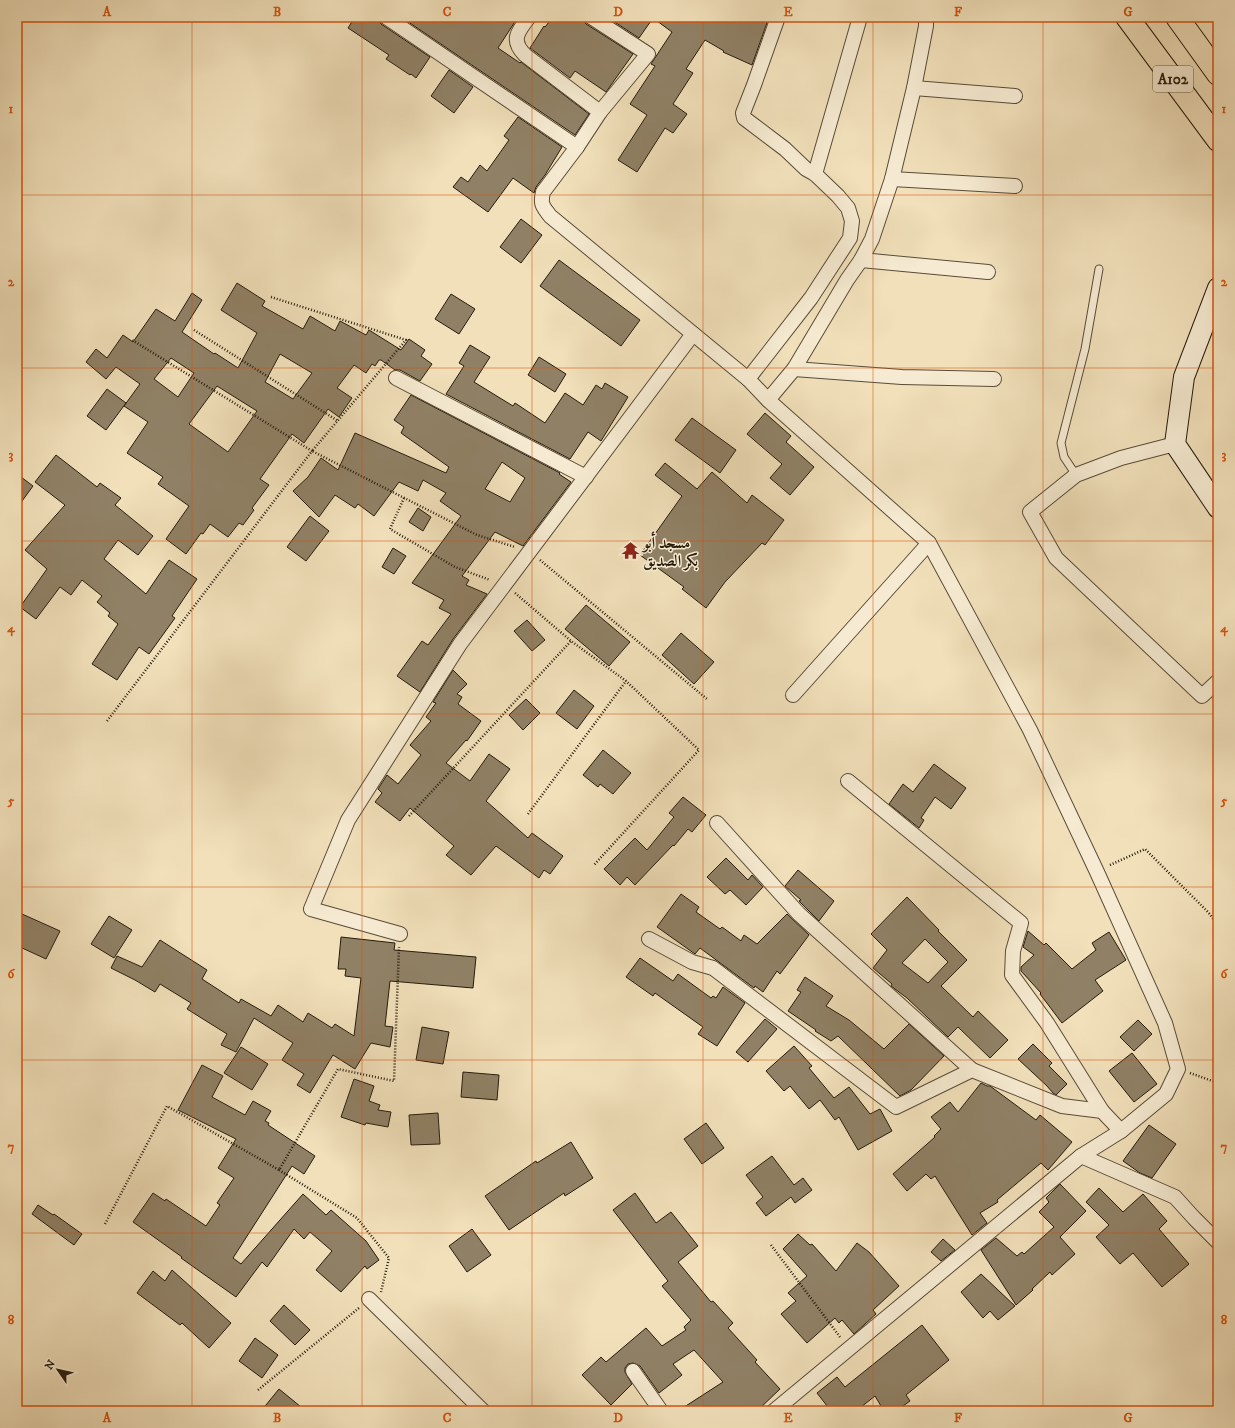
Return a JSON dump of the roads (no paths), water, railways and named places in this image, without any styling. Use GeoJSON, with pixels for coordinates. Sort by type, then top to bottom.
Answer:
{"type":"FeatureCollection","features":[{"type":"Feature","properties":{"kind":"highway","name":"A102"},"geometry":{"type":"LineString","coordinates":[[1127,17],[1218,140]]}},
{"type":"Feature","properties":{"kind":"highway","name":"A102"},"geometry":{"type":"LineString","coordinates":[[1177,17],[1218,74]]}},
{"type":"Feature","properties":{"kind":"main road"},"geometry":{"type":"LineString","coordinates":[[1218,288],[1184,377],[1175,444],[1218,508]]}},
{"type":"Feature","properties":{"kind":"street"},"geometry":{"type":"LineString","coordinates":[[386,17],[577,147]]}},
{"type":"Feature","properties":{"kind":"street"},"geometry":{"type":"LineString","coordinates":[[530,17],[518,32],[516,40],[519,50],[600,112]]}},
{"type":"Feature","properties":{"kind":"street"},"geometry":{"type":"LineString","coordinates":[[591,17],[648,54],[600,112],[577,147],[543,192],[541,200],[542,205],[550,216],[748,379],[768,400],[929,543],[1030,730],[1097,872],[1165,1023],[1178,1069],[1166,1094],[1121,1131],[1081,1156],[774,1411]]}},
{"type":"Feature","properties":{"kind":"street"},"geometry":{"type":"LineString","coordinates":[[748,379],[811,298],[850,238],[852,221],[848,208],[815,174],[806,169],[785,149],[744,118],[743,114],[778,17]]}},
{"type":"Feature","properties":{"kind":"street"},"geometry":{"type":"LineString","coordinates":[[815,174],[860,17]]}},
{"type":"Feature","properties":{"kind":"street"},"geometry":{"type":"LineString","coordinates":[[768,400],[794,369],[847,280],[861,260],[872,238],[892,179],[914,88],[926,26],[926,17]]}},
{"type":"Feature","properties":{"kind":"street"},"geometry":{"type":"LineString","coordinates":[[914,88],[1014,96]]}},
{"type":"Feature","properties":{"kind":"street"},"geometry":{"type":"LineString","coordinates":[[892,179],[1015,186]]}},
{"type":"Feature","properties":{"kind":"street"},"geometry":{"type":"LineString","coordinates":[[861,260],[988,272]]}},
{"type":"Feature","properties":{"kind":"street"},"geometry":{"type":"LineString","coordinates":[[400,934],[311,909],[348,820],[460,644],[693,334]]}},
{"type":"Feature","properties":{"kind":"street"},"geometry":{"type":"LineString","coordinates":[[794,369],[902,377],[994,379]]}},
{"type":"Feature","properties":{"kind":"street"},"geometry":{"type":"LineString","coordinates":[[396,378],[586,477]]}},
{"type":"Feature","properties":{"kind":"street"},"geometry":{"type":"LineString","coordinates":[[1175,444],[1121,458],[1076,475],[1030,512],[1056,558],[1202,696],[1218,681]]}},
{"type":"Feature","properties":{"kind":"street"},"geometry":{"type":"LineString","coordinates":[[793,694],[929,543]]}},
{"type":"Feature","properties":{"kind":"street"},"geometry":{"type":"LineString","coordinates":[[848,781],[1021,923],[1013,951],[1012,975],[1047,1023],[1102,1111],[1121,1131]]}},
{"type":"Feature","properties":{"kind":"street"},"geometry":{"type":"LineString","coordinates":[[717,823],[799,914],[972,1070],[1062,1106],[1102,1111]]}},
{"type":"Feature","properties":{"kind":"street"},"geometry":{"type":"LineString","coordinates":[[649,939],[692,962],[714,968],[896,1107],[972,1070]]}},
{"type":"Feature","properties":{"kind":"street"},"geometry":{"type":"LineString","coordinates":[[1081,1156],[1176,1197],[1218,1242]]}},
{"type":"Feature","properties":{"kind":"street"},"geometry":{"type":"LineString","coordinates":[[369,1300],[483,1411]]}},
{"type":"Feature","properties":{"kind":"street"},"geometry":{"type":"LineString","coordinates":[[633,1371],[661,1411]]}},
{"type":"Feature","properties":{"kind":"lane"},"geometry":{"type":"LineString","coordinates":[[1076,475],[1064,457],[1062,442],[1085,349],[1099,269]]}},
{"type":"Feature","properties":{"kind":"place","name":"مسجد أبو بكر الصديق"},"geometry":{"type":"Point","coordinates":[630,551]}}]}
